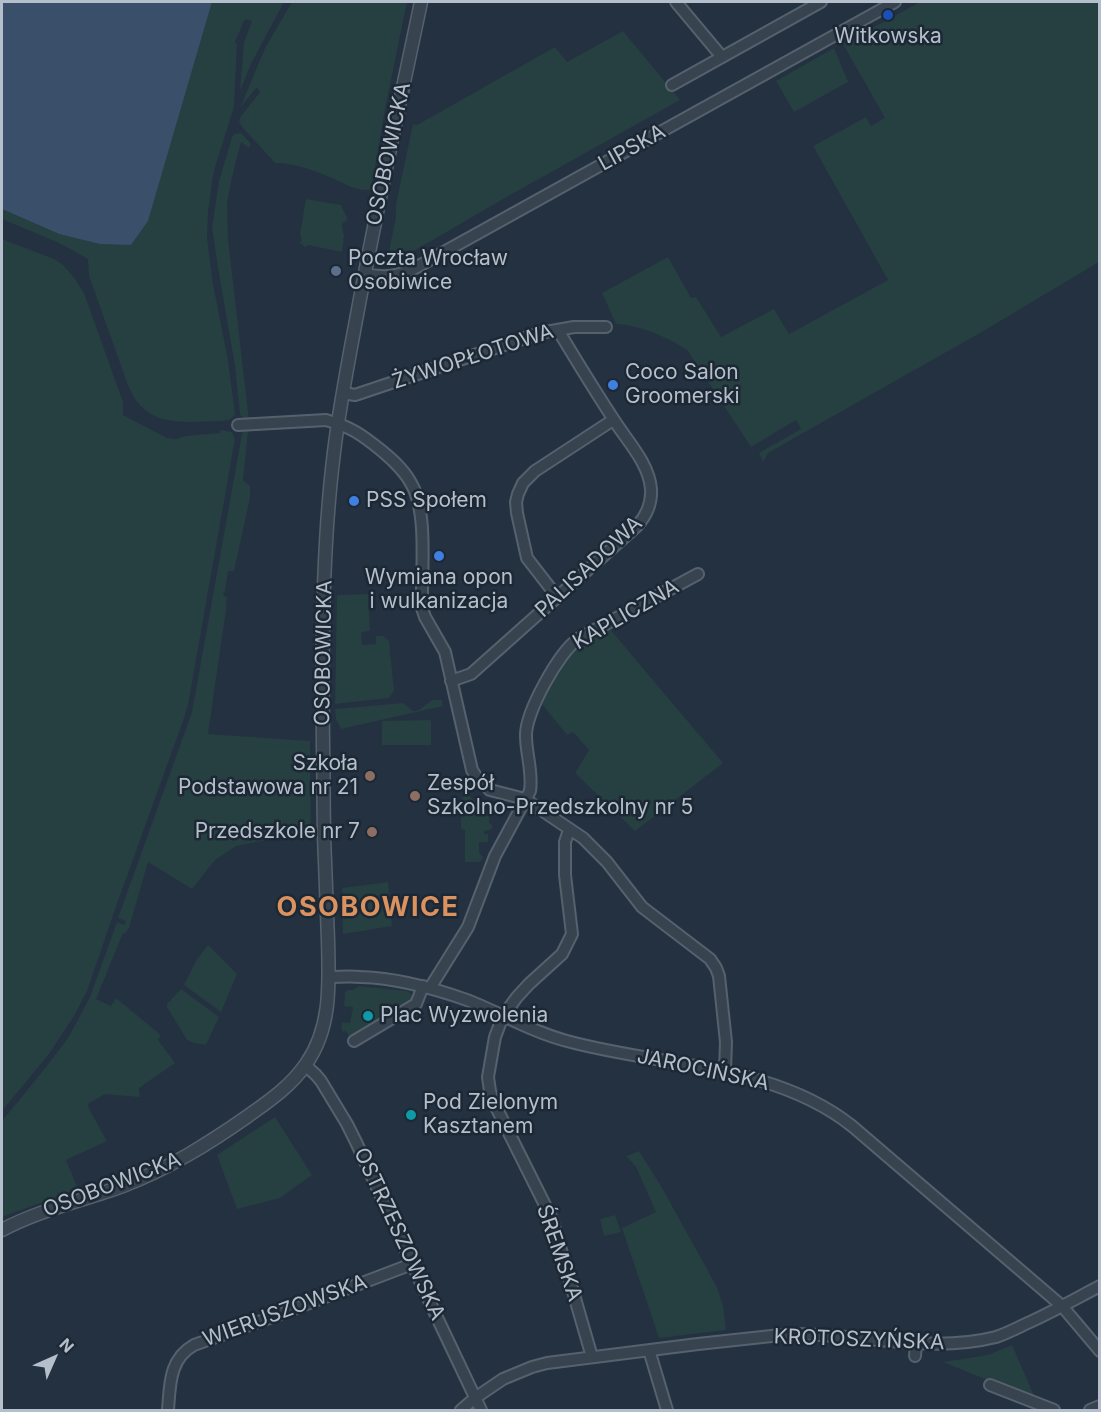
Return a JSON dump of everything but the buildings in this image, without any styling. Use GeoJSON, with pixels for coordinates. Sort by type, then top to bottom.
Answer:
{"type":"FeatureCollection","features":[{"type":"Feature","properties":{"kind":"street","name":"OSOBOWICKA"},"geometry":{"type":"LineString","coordinates":[[2,1230],[32,1216],[147,1176],[192,1153],[224,1133],[289,1084],[315,1050],[325,1023],[329,977],[324,837],[323,625],[334,451],[342,393],[364,274],[421,2]]}},
{"type":"Feature","properties":{"kind":"street"},"geometry":{"type":"LineString","coordinates":[[676,2],[722,57]]}},
{"type":"Feature","properties":{"kind":"street","name":"LIPSKA"},"geometry":{"type":"LineString","coordinates":[[364,274],[380,277],[406,273],[895,2]]}},
{"type":"Feature","properties":{"kind":"street"},"geometry":{"type":"LineString","coordinates":[[672,85],[814,3]]}},
{"type":"Feature","properties":{"kind":"street","name":"ŻYWOPŁOTOWA"},"geometry":{"type":"LineString","coordinates":[[342,393],[355,395],[540,333],[574,327],[606,327]]}},
{"type":"Feature","properties":{"kind":"street","name":"PALISADOWA"},"geometry":{"type":"LineString","coordinates":[[451,681],[471,675],[637,526],[643,520],[650,505],[651,486],[643,464],[558,330]]}},
{"type":"Feature","properties":{"kind":"street"},"geometry":{"type":"LineString","coordinates":[[238,425],[321,420],[339,424],[361,434],[405,473],[415,490],[422,521],[422,608],[445,652],[472,770],[490,790],[525,799],[583,838],[615,871],[642,907],[713,963],[719,976],[726,1042],[725,1071]]}},
{"type":"Feature","properties":{"kind":"street"},"geometry":{"type":"LineString","coordinates":[[558,598],[527,558],[517,513],[516,502],[520,488],[535,471],[614,420]]}},
{"type":"Feature","properties":{"kind":"street","name":"KAPLICZNA"},"geometry":{"type":"LineString","coordinates":[[426,987],[468,927],[495,856],[530,791],[526,727],[557,661],[578,639],[698,574]]}},
{"type":"Feature","properties":{"kind":"street","name":"ŚREMSKA"},"geometry":{"type":"LineString","coordinates":[[569,830],[565,842],[565,875],[572,924],[571,939],[562,954],[529,984],[503,1016],[495,1037],[489,1077],[493,1101],[552,1219],[592,1357]]}},
{"type":"Feature","properties":{"kind":"street","name":"JAROCIŃSKA"},"geometry":{"type":"LineString","coordinates":[[329,977],[361,976],[426,987],[467,1000],[564,1041],[725,1071],[813,1101],[834,1112],[852,1126],[1062,1306],[1100,1351]]}},
{"type":"Feature","properties":{"kind":"street"},"geometry":{"type":"LineString","coordinates":[[354,1041],[416,1004],[426,987]]}},
{"type":"Feature","properties":{"kind":"street","name":"OSTRZESZOWSKA"},"geometry":{"type":"LineString","coordinates":[[305,1065],[321,1081],[347,1124],[481,1410]]}},
{"type":"Feature","properties":{"kind":"street","name":"WIERUSZOWSKA"},"geometry":{"type":"LineString","coordinates":[[168,1410],[175,1364],[187,1349],[412,1264]]}},
{"type":"Feature","properties":{"kind":"street","name":"KROTOSZYŃSKA"},"geometry":{"type":"LineString","coordinates":[[461,1410],[503,1379],[547,1363],[799,1334],[842,1335],[916,1343],[995,1337],[1100,1286]]}},
{"type":"Feature","properties":{"kind":"street"},"geometry":{"type":"LineString","coordinates":[[915,1356],[916,1343]]}},
{"type":"Feature","properties":{"kind":"street"},"geometry":{"type":"LineString","coordinates":[[649,1350],[667,1410]]}},
{"type":"Feature","properties":{"kind":"street"},"geometry":{"type":"LineString","coordinates":[[990,1385],[1053,1410]]}},
{"type":"Feature","properties":{"kind":"street"},"geometry":{"type":"LineString","coordinates":[[1090,1410],[1100,1406]]}},
{"type":"Feature","properties":{"kind":"green space"},"geometry":{"type":"Polygon","coordinates":[[[212,2],[284,2],[251,64],[240,91],[244,42],[252,21],[245,19],[234,44],[237,42],[234,107],[213,175],[208,212],[207,237],[213,284],[228,360],[235,414],[231,419],[222,421],[178,422],[156,417],[147,412],[129,388],[89,276],[88,259],[59,243],[2,219],[2,209],[59,234],[131,245],[148,220],[212,2]]]}},
{"type":"Feature","properties":{"kind":"green space"},"geometry":{"type":"Polygon","coordinates":[[[292,2],[407,2],[371,190],[352,187],[305,168],[275,163],[239,121],[260,92],[257,87],[240,108],[265,48],[292,2]]]}},
{"type":"Feature","properties":{"kind":"green space"},"geometry":{"type":"Polygon","coordinates":[[[920,2],[1099,2],[1099,262],[980,333],[768,453],[763,462],[759,453],[801,429],[796,420],[751,447],[688,351],[654,333],[616,324],[602,293],[668,257],[691,298],[696,297],[721,337],[774,309],[789,334],[888,280],[813,146],[866,117],[871,126],[885,118],[843,44],[920,2]]]}},
{"type":"Feature","properties":{"kind":"green space"},"geometry":{"type":"Polygon","coordinates":[[[623,31],[680,100],[388,266],[386,265],[413,124],[417,125],[555,47],[567,62],[623,31]]]}},
{"type":"Feature","properties":{"kind":"green space"},"geometry":{"type":"Polygon","coordinates":[[[834,48],[848,82],[794,112],[776,81],[834,48]]]}},
{"type":"Feature","properties":{"kind":"green space"},"geometry":{"type":"Polygon","coordinates":[[[240,133],[251,144],[249,148],[241,142],[232,177],[227,203],[228,239],[249,420],[240,414],[235,366],[212,227],[219,181],[232,137],[240,133]]]}},
{"type":"Feature","properties":{"kind":"green space"},"geometry":{"type":"Polygon","coordinates":[[[306,199],[341,205],[347,218],[342,224],[344,236],[342,252],[308,245],[305,247],[299,242],[302,241],[300,234],[306,199]]]}},
{"type":"Feature","properties":{"kind":"green space"},"geometry":{"type":"Polygon","coordinates":[[[2,239],[54,259],[73,276],[84,293],[123,402],[123,415],[167,438],[176,439],[220,433],[221,430],[232,432],[235,439],[188,705],[183,721],[87,991],[49,1054],[2,1111],[2,239]]]}},
{"type":"Feature","properties":{"kind":"green space"},"geometry":{"type":"Polygon","coordinates":[[[244,431],[248,431],[243,480],[250,486],[250,498],[234,571],[228,571],[223,596],[227,597],[226,610],[208,734],[310,741],[311,834],[297,834],[236,846],[215,860],[192,889],[148,862],[129,928],[126,933],[123,933],[96,999],[111,1006],[116,998],[161,1035],[158,1040],[175,1063],[139,1088],[140,1097],[105,1094],[88,1104],[107,1141],[66,1160],[78,1189],[2,1217],[2,1121],[68,1038],[90,997],[117,922],[125,925],[126,921],[118,918],[192,712],[244,431]]]}},
{"type":"Feature","properties":{"kind":"green space"},"geometry":{"type":"Polygon","coordinates":[[[368,594],[370,631],[361,632],[362,645],[376,644],[376,636],[383,636],[389,641],[394,691],[389,698],[335,704],[337,595],[368,594]]]}},
{"type":"Feature","properties":{"kind":"green space"},"geometry":{"type":"Polygon","coordinates":[[[609,628],[723,763],[635,831],[575,773],[589,750],[573,732],[567,735],[541,703],[556,673],[576,645],[609,628]]]}},
{"type":"Feature","properties":{"kind":"green space"},"geometry":{"type":"Polygon","coordinates":[[[432,700],[442,700],[443,706],[341,729],[336,719],[335,709],[403,703],[413,711],[419,710],[432,700]]]}},
{"type":"Feature","properties":{"kind":"green space"},"geometry":{"type":"Polygon","coordinates":[[[431,720],[431,745],[382,745],[382,721],[431,720]]]}},
{"type":"Feature","properties":{"kind":"green space"},"geometry":{"type":"Polygon","coordinates":[[[467,793],[473,800],[483,800],[484,808],[494,809],[494,814],[489,815],[492,829],[484,831],[484,834],[488,834],[488,842],[479,842],[479,853],[483,857],[478,862],[465,862],[465,830],[461,829],[461,799],[467,793]]]}},
{"type":"Feature","properties":{"kind":"green space"},"geometry":{"type":"Polygon","coordinates":[[[388,882],[392,926],[343,934],[342,888],[388,882]]]}},
{"type":"Feature","properties":{"kind":"green space"},"geometry":{"type":"Polygon","coordinates":[[[208,945],[237,974],[221,1012],[184,985],[197,959],[208,945]]]}},
{"type":"Feature","properties":{"kind":"green space"},"geometry":{"type":"Polygon","coordinates":[[[358,986],[407,991],[414,996],[413,1000],[351,1037],[341,1028],[342,1022],[350,1023],[353,1007],[344,1006],[345,992],[354,990],[358,986]]]}},
{"type":"Feature","properties":{"kind":"green space"},"geometry":{"type":"Polygon","coordinates":[[[181,989],[219,1017],[206,1045],[187,1040],[167,1007],[167,1004],[181,989]]]}},
{"type":"Feature","properties":{"kind":"green space"},"geometry":{"type":"Polygon","coordinates":[[[275,1117],[312,1175],[280,1198],[237,1209],[217,1155],[275,1117]]]}},
{"type":"Feature","properties":{"kind":"green space"},"geometry":{"type":"Polygon","coordinates":[[[639,1151],[717,1287],[723,1306],[726,1330],[659,1338],[622,1228],[656,1212],[636,1167],[626,1156],[639,1151]]]}},
{"type":"Feature","properties":{"kind":"green space"},"geometry":{"type":"Polygon","coordinates":[[[615,1215],[621,1232],[604,1236],[600,1219],[615,1215]]]}},
{"type":"Feature","properties":{"kind":"green space"},"geometry":{"type":"Polygon","coordinates":[[[1012,1345],[1036,1400],[943,1362],[988,1355],[1012,1345]]]}},
{"type":"Feature","properties":{"kind":"water"},"geometry":{"type":"Polygon","coordinates":[[[2,2],[212,2],[148,221],[131,245],[100,244],[59,234],[2,209],[2,2]]]}},
{"type":"Feature","properties":{"kind":"place","name":"Witkowska"},"geometry":{"type":"Point","coordinates":[888,15]}},
{"type":"Feature","properties":{"kind":"place","name":"Poczta Wrocław Osobiwice"},"geometry":{"type":"Point","coordinates":[336,271]}},
{"type":"Feature","properties":{"kind":"place","name":"Coco Salon Groomerski"},"geometry":{"type":"Point","coordinates":[613,385]}},
{"type":"Feature","properties":{"kind":"place","name":"PSS Społem"},"geometry":{"type":"Point","coordinates":[354,501]}},
{"type":"Feature","properties":{"kind":"place","name":"Wymiana opon i wulkanizacja"},"geometry":{"type":"Point","coordinates":[439,556]}},
{"type":"Feature","properties":{"kind":"place","name":"Szkoła Podstawowa nr 21"},"geometry":{"type":"Point","coordinates":[370,776]}},
{"type":"Feature","properties":{"kind":"place","name":"Zespół Szkolno-Przedszkolny nr 5"},"geometry":{"type":"Point","coordinates":[415,796]}},
{"type":"Feature","properties":{"kind":"place","name":"Przedszkole nr 7"},"geometry":{"type":"Point","coordinates":[372,832]}},
{"type":"Feature","properties":{"kind":"place","name":"Plac Wyzwolenia"},"geometry":{"type":"Point","coordinates":[368,1016]}},
{"type":"Feature","properties":{"kind":"place","name":"Pod Zielonym Kasztanem"},"geometry":{"type":"Point","coordinates":[411,1115]}},
{"type":"Feature","properties":{"kind":"district","name":"OSOBOWICE"},"geometry":{"type":"Point","coordinates":[368,908]}}]}
